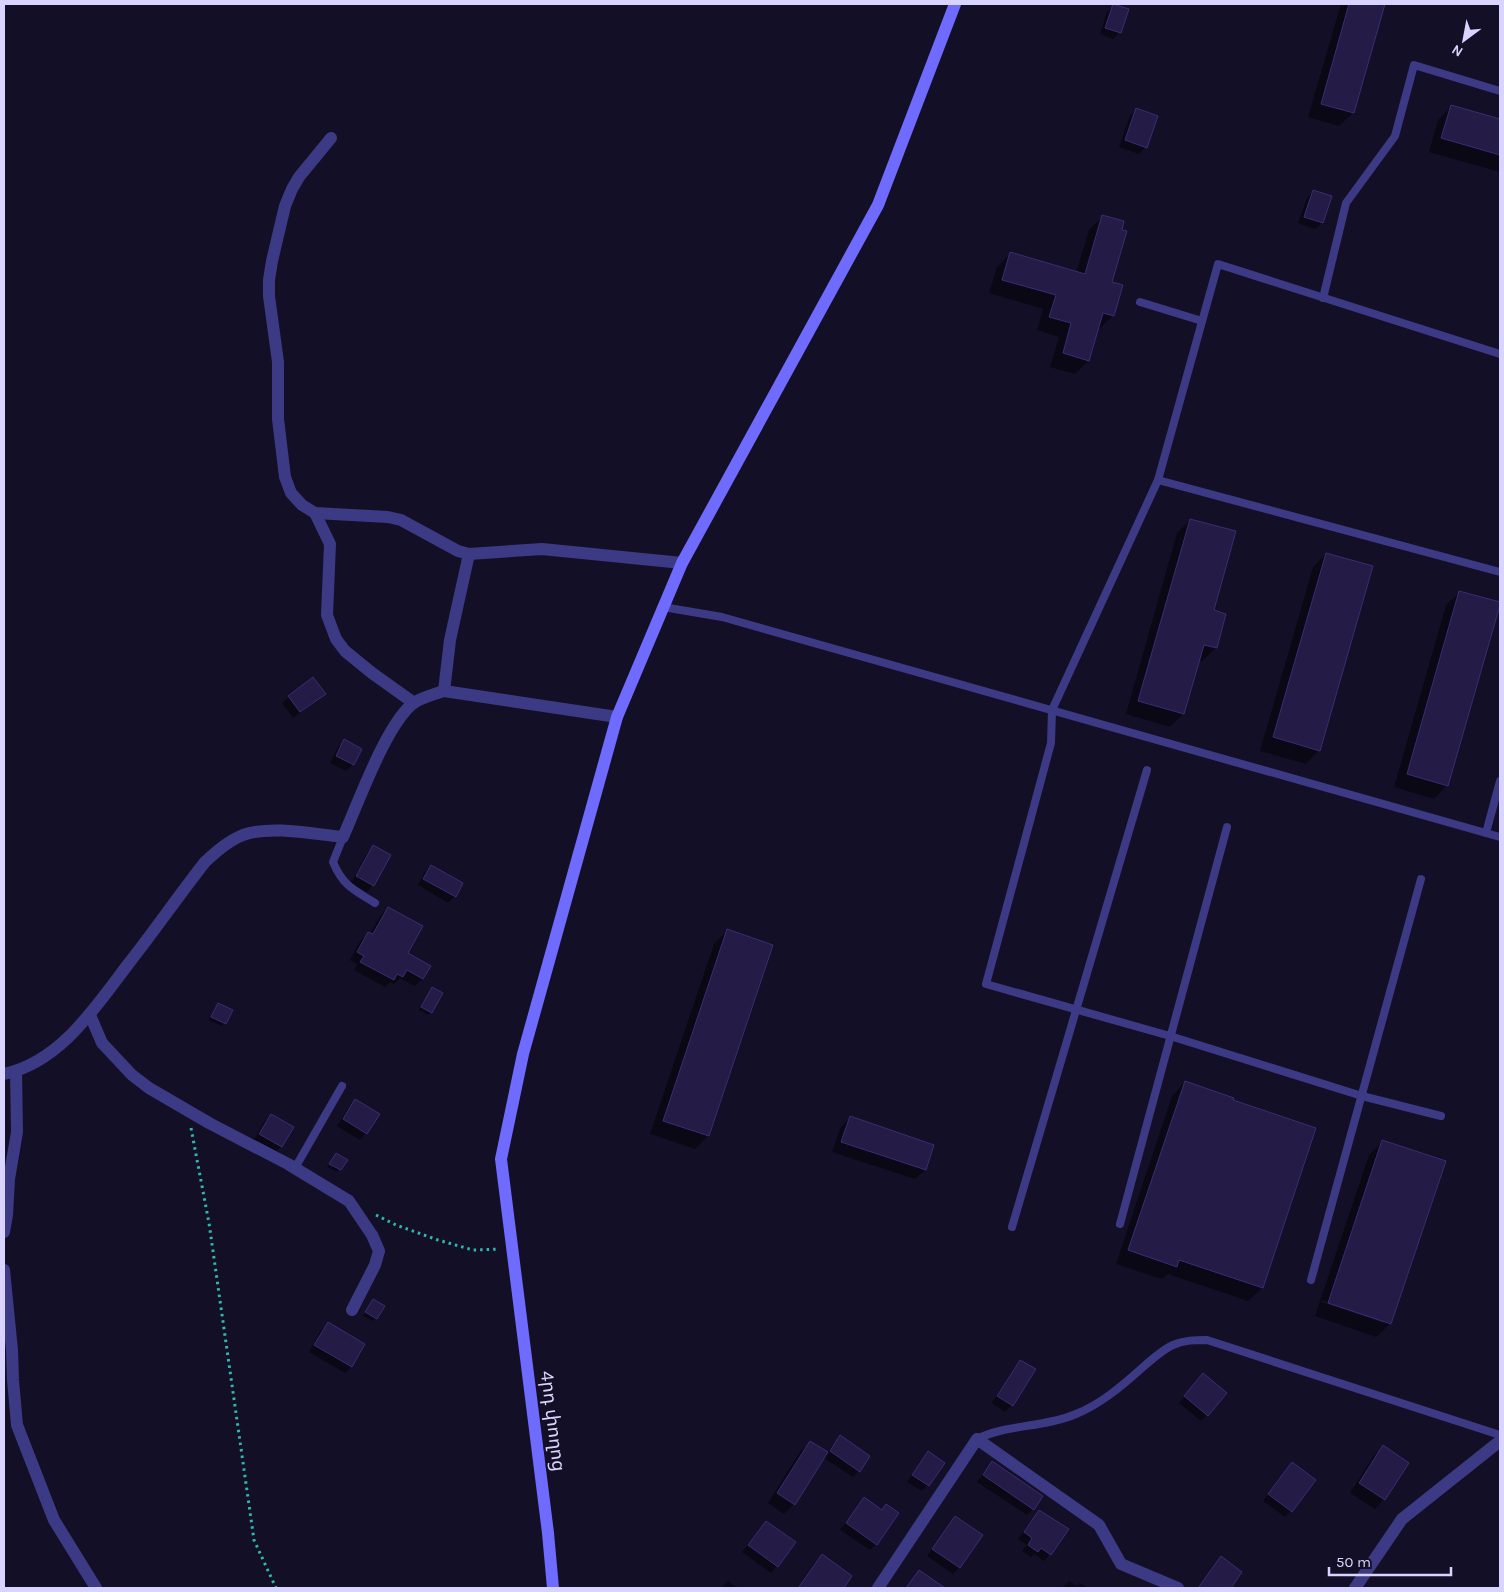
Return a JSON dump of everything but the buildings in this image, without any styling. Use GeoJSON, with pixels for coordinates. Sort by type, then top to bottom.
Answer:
{"type":"FeatureCollection","features":[{"type":"Feature","properties":{"kind":"street","name":"4րդ փողոց"},"geometry":{"type":"LineString","coordinates":[[553,1588],[548,1533],[501,1159],[523,1054],[617,717],[682,563],[878,205],[954,4]]}},
{"type":"Feature","properties":{"kind":"street"},"geometry":{"type":"LineString","coordinates":[[332,138],[299,177],[292,189],[272,261],[269,280],[269,296],[278,362],[278,419],[285,477],[291,494],[302,505],[315,513],[388,517],[401,520],[458,551],[470,554],[542,549],[682,563]]}},
{"type":"Feature","properties":{"kind":"street"},"geometry":{"type":"LineString","coordinates":[[315,513],[330,544],[327,615],[336,639],[345,651],[414,703]]}},
{"type":"Feature","properties":{"kind":"street"},"geometry":{"type":"LineString","coordinates":[[444,691],[450,640],[470,554]]}},
{"type":"Feature","properties":{"kind":"street"},"geometry":{"type":"LineString","coordinates":[[4,1232],[9,1179],[17,1132],[10,1073],[48,1055],[90,1015],[205,862],[220,848],[243,835],[269,830],[343,837],[388,736],[402,715],[414,703],[425,697],[444,691],[617,717]]}},
{"type":"Feature","properties":{"kind":"street"},"geometry":{"type":"LineString","coordinates":[[90,1015],[102,1043],[132,1075],[149,1088],[294,1168],[349,1201],[372,1235],[379,1251],[375,1265],[352,1310]]}},
{"type":"Feature","properties":{"kind":"street"},"geometry":{"type":"LineString","coordinates":[[4,1270],[11,1331],[17,1425],[54,1520],[96,1588]]}},
{"type":"Feature","properties":{"kind":"street"},"geometry":{"type":"LineString","coordinates":[[878,1588],[976,1439],[1099,1525],[1120,1564],[1178,1588]]}},
{"type":"Feature","properties":{"kind":"street"},"geometry":{"type":"LineString","coordinates":[[1355,1588],[1402,1519],[1500,1441]]}},
{"type":"Feature","properties":{"kind":"lane"},"geometry":{"type":"LineString","coordinates":[[1323,298],[1346,203],[1395,136],[1414,65],[1500,91]]}},
{"type":"Feature","properties":{"kind":"lane"},"geometry":{"type":"LineString","coordinates":[[1441,1116],[1362,1096],[1170,1036],[986,984],[1051,743],[1052,710],[1158,480],[1218,264],[1500,354]]}},
{"type":"Feature","properties":{"kind":"lane"},"geometry":{"type":"LineString","coordinates":[[1140,302],[1202,321]]}},
{"type":"Feature","properties":{"kind":"lane"},"geometry":{"type":"LineString","coordinates":[[1158,480],[1500,572]]}},
{"type":"Feature","properties":{"kind":"lane"},"geometry":{"type":"LineString","coordinates":[[663,607],[722,617],[1500,837]]}},
{"type":"Feature","properties":{"kind":"lane"},"geometry":{"type":"LineString","coordinates":[[1012,1227],[1147,770]]}},
{"type":"Feature","properties":{"kind":"lane"},"geometry":{"type":"LineString","coordinates":[[1486,833],[1500,781]]}},
{"type":"Feature","properties":{"kind":"lane"},"geometry":{"type":"LineString","coordinates":[[1120,1224],[1227,827]]}},
{"type":"Feature","properties":{"kind":"lane"},"geometry":{"type":"LineString","coordinates":[[343,837],[333,862],[338,873],[346,885],[375,903]]}},
{"type":"Feature","properties":{"kind":"lane"},"geometry":{"type":"LineString","coordinates":[[1311,1280],[1421,879]]}},
{"type":"Feature","properties":{"kind":"lane"},"geometry":{"type":"LineString","coordinates":[[294,1168],[342,1086]]}},
{"type":"Feature","properties":{"kind":"lane"},"geometry":{"type":"LineString","coordinates":[[976,1439],[997,1431],[1056,1422],[1079,1413],[1100,1401],[1172,1345],[1189,1340],[1206,1340],[1500,1435]]}},
{"type":"Feature","properties":{"kind":"path"},"geometry":{"type":"LineString","coordinates":[[176,1104],[191,1128],[209,1222],[227,1338],[236,1417],[254,1540],[276,1588]]}},
{"type":"Feature","properties":{"kind":"path"},"geometry":{"type":"LineString","coordinates":[[372,1213],[396,1225],[438,1240],[473,1250],[514,1254]]}}]}
